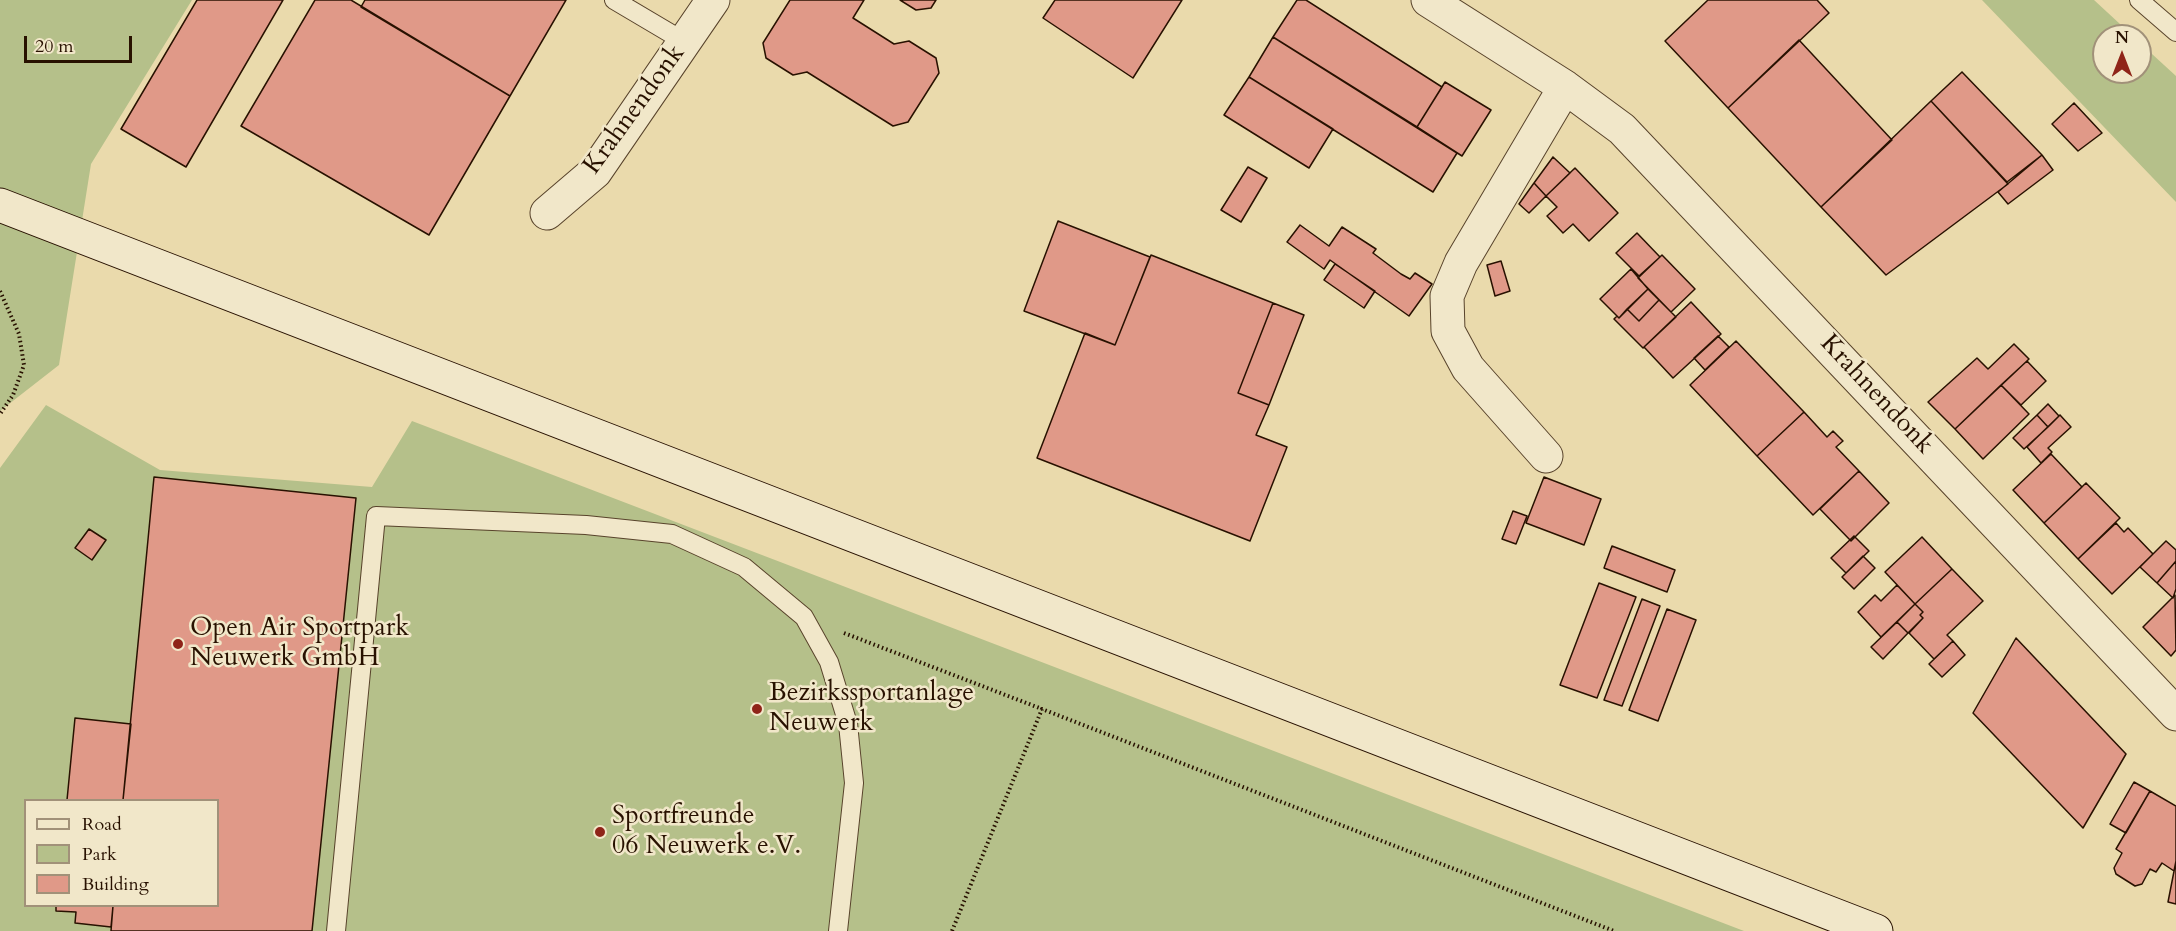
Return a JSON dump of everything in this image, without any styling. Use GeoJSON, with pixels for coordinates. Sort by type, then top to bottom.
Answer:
{"type":"FeatureCollection","features":[{"type":"Feature","properties":{"kind":"main road","name":"Krahnendonk"},"geometry":{"type":"LineString","coordinates":[[547,213],[595,172],[713,0]]}},
{"type":"Feature","properties":{"kind":"main road","name":"Krahnendonk"},"geometry":{"type":"LineString","coordinates":[[1428,0],[1565,87],[1622,129],[2176,714]]}},
{"type":"Feature","properties":{"kind":"main road"},"geometry":{"type":"LineString","coordinates":[[1546,456],[1468,368],[1448,331],[1447,296],[1461,262],[1565,87]]}},
{"type":"Feature","properties":{"kind":"main road"},"geometry":{"type":"LineString","coordinates":[[0,205],[1876,931]]}},
{"type":"Feature","properties":{"kind":"lane"},"geometry":{"type":"LineString","coordinates":[[614,0],[685,42]]}},
{"type":"Feature","properties":{"kind":"lane"},"geometry":{"type":"LineString","coordinates":[[2139,0],[2176,32]]}},
{"type":"Feature","properties":{"kind":"lane"},"geometry":{"type":"LineString","coordinates":[[336,931],[376,516],[586,525],[672,534],[744,567],[804,617],[829,662],[848,724],[854,783],[838,931]]}},
{"type":"Feature","properties":{"kind":"path"},"geometry":{"type":"LineString","coordinates":[[0,291],[19,334],[24,365],[13,395],[0,414]]}},
{"type":"Feature","properties":{"kind":"path"},"geometry":{"type":"LineString","coordinates":[[804,617],[1614,931]]}},
{"type":"Feature","properties":{"kind":"path"},"geometry":{"type":"LineString","coordinates":[[952,931],[1042,709]]}},
{"type":"Feature","properties":{"kind":"green space"},"geometry":{"type":"Polygon","coordinates":[[[0,0],[192,0],[91,164],[59,365],[0,411],[0,0]]]}},
{"type":"Feature","properties":{"kind":"green space"},"geometry":{"type":"Polygon","coordinates":[[[1982,0],[2094,0],[2120,24],[2092,24],[2092,84],[2152,84],[2152,54],[2176,76],[2176,202],[1982,0]]]}},
{"type":"Feature","properties":{"kind":"green space","name":"Bezirkssportanlage Neuwerk"},"geometry":{"type":"Polygon","coordinates":[[[46,405],[160,470],[372,487],[412,421],[1744,931],[0,931],[0,468],[46,405]]]}},
{"type":"Feature","properties":{"kind":"building"},"geometry":{"type":"Polygon","coordinates":[[[197,0],[283,0],[186,167],[121,129],[197,0]]]}},
{"type":"Feature","properties":{"kind":"building"},"geometry":{"type":"Polygon","coordinates":[[[315,0],[351,0],[510,96],[429,235],[241,126],[315,0]]]}},
{"type":"Feature","properties":{"kind":"building"},"geometry":{"type":"Polygon","coordinates":[[[365,0],[566,0],[510,96],[361,7],[365,0]]]}},
{"type":"Feature","properties":{"kind":"building"},"geometry":{"type":"Polygon","coordinates":[[[790,0],[864,0],[853,18],[894,44],[909,41],[936,58],[939,73],[908,122],[893,126],[807,72],[793,75],[766,58],[763,43],[790,0]]]}},
{"type":"Feature","properties":{"kind":"building"},"geometry":{"type":"Polygon","coordinates":[[[900,0],[936,0],[931,8],[916,10],[900,0]]]}},
{"type":"Feature","properties":{"kind":"building"},"geometry":{"type":"Polygon","coordinates":[[[1055,0],[1182,0],[1133,78],[1043,18],[1055,0]]]}},
{"type":"Feature","properties":{"kind":"building"},"geometry":{"type":"Polygon","coordinates":[[[1297,0],[1306,0],[1442,87],[1417,127],[1273,37],[1297,0]]]}},
{"type":"Feature","properties":{"kind":"building"},"geometry":{"type":"Polygon","coordinates":[[[1708,0],[1817,0],[1829,13],[1728,108],[1665,41],[1708,0]]]}},
{"type":"Feature","properties":{"kind":"building"},"geometry":{"type":"Polygon","coordinates":[[[1273,37],[1457,153],[1433,192],[1249,77],[1273,37]]]}},
{"type":"Feature","properties":{"kind":"building"},"geometry":{"type":"Polygon","coordinates":[[[1799,40],[1892,140],[1821,207],[1728,108],[1799,40]]]}},
{"type":"Feature","properties":{"kind":"building"},"geometry":{"type":"Polygon","coordinates":[[[1962,72],[2042,155],[2007,182],[1931,101],[1962,72]]]}},
{"type":"Feature","properties":{"kind":"building"},"geometry":{"type":"Polygon","coordinates":[[[1249,77],[1333,129],[1309,168],[1224,115],[1249,77]]]}},
{"type":"Feature","properties":{"kind":"building"},"geometry":{"type":"Polygon","coordinates":[[[1445,82],[1491,110],[1462,156],[1417,127],[1445,82]]]}},
{"type":"Feature","properties":{"kind":"building"},"geometry":{"type":"Polygon","coordinates":[[[1931,101],[2008,184],[1886,275],[1821,207],[1931,101]]]}},
{"type":"Feature","properties":{"kind":"building"},"geometry":{"type":"Polygon","coordinates":[[[2074,103],[2102,133],[2078,151],[2052,124],[2074,103]]]}},
{"type":"Feature","properties":{"kind":"building"},"geometry":{"type":"Polygon","coordinates":[[[2042,155],[2053,170],[2008,204],[1998,192],[2042,155]]]}},
{"type":"Feature","properties":{"kind":"building"},"geometry":{"type":"Polygon","coordinates":[[[1553,157],[1570,173],[1546,196],[1534,183],[1553,157]]]}},
{"type":"Feature","properties":{"kind":"building"},"geometry":{"type":"Polygon","coordinates":[[[1248,167],[1267,178],[1241,222],[1221,210],[1248,167]]]}},
{"type":"Feature","properties":{"kind":"building"},"geometry":{"type":"Polygon","coordinates":[[[1575,168],[1618,213],[1589,241],[1573,224],[1563,233],[1547,216],[1557,207],[1546,196],[1575,168]]]}},
{"type":"Feature","properties":{"kind":"building"},"geometry":{"type":"Polygon","coordinates":[[[1534,183],[1546,196],[1529,213],[1519,204],[1534,183]]]}},
{"type":"Feature","properties":{"kind":"building"},"geometry":{"type":"Polygon","coordinates":[[[1058,221],[1150,257],[1115,345],[1024,311],[1058,221]]]}},
{"type":"Feature","properties":{"kind":"building"},"geometry":{"type":"Polygon","coordinates":[[[1300,225],[1329,246],[1342,227],[1376,249],[1373,253],[1401,274],[1410,279],[1415,273],[1432,284],[1409,316],[1330,260],[1324,269],[1287,242],[1300,225]]]}},
{"type":"Feature","properties":{"kind":"building"},"geometry":{"type":"Polygon","coordinates":[[[1637,233],[1660,257],[1639,276],[1616,253],[1637,233]]]}},
{"type":"Feature","properties":{"kind":"building"},"geometry":{"type":"Polygon","coordinates":[[[1151,255],[1273,303],[1238,393],[1269,405],[1256,435],[1287,447],[1250,541],[1037,458],[1085,333],[1115,345],[1151,255]]]}},
{"type":"Feature","properties":{"kind":"building"},"geometry":{"type":"Polygon","coordinates":[[[1662,255],[1695,289],[1671,312],[1638,278],[1662,255]]]}},
{"type":"Feature","properties":{"kind":"building"},"geometry":{"type":"Polygon","coordinates":[[[1501,261],[1510,291],[1495,296],[1487,265],[1501,261]]]}},
{"type":"Feature","properties":{"kind":"building"},"geometry":{"type":"Polygon","coordinates":[[[1335,264],[1375,291],[1364,308],[1324,280],[1335,264]]]}},
{"type":"Feature","properties":{"kind":"building"},"geometry":{"type":"Polygon","coordinates":[[[1631,269],[1648,289],[1619,318],[1600,299],[1631,269]]]}},
{"type":"Feature","properties":{"kind":"building"},"geometry":{"type":"Polygon","coordinates":[[[1648,289],[1659,300],[1639,321],[1627,309],[1648,289]]]}},
{"type":"Feature","properties":{"kind":"building"},"geometry":{"type":"Polygon","coordinates":[[[1659,300],[1676,317],[1643,348],[1614,319],[1617,316],[1619,318],[1627,309],[1639,321],[1659,300]]]}},
{"type":"Feature","properties":{"kind":"building"},"geometry":{"type":"Polygon","coordinates":[[[1691,302],[1721,334],[1673,378],[1644,347],[1691,302]]]}},
{"type":"Feature","properties":{"kind":"building"},"geometry":{"type":"Polygon","coordinates":[[[1273,303],[1304,315],[1269,405],[1238,393],[1273,303]]]}},
{"type":"Feature","properties":{"kind":"building"},"geometry":{"type":"Polygon","coordinates":[[[1718,336],[1729,347],[1705,370],[1694,358],[1718,336]]]}},
{"type":"Feature","properties":{"kind":"building"},"geometry":{"type":"Polygon","coordinates":[[[1736,341],[1804,412],[1757,456],[1690,385],[1736,341]]]}},
{"type":"Feature","properties":{"kind":"building"},"geometry":{"type":"Polygon","coordinates":[[[2014,344],[2029,359],[1955,429],[1928,402],[1977,358],[1988,369],[2014,344]]]}},
{"type":"Feature","properties":{"kind":"building"},"geometry":{"type":"Polygon","coordinates":[[[2027,361],[2046,381],[2021,405],[2001,385],[2027,361]]]}},
{"type":"Feature","properties":{"kind":"building"},"geometry":{"type":"Polygon","coordinates":[[[2001,385],[2029,414],[1983,459],[1955,429],[2001,385]]]}},
{"type":"Feature","properties":{"kind":"building"},"geometry":{"type":"Polygon","coordinates":[[[2048,404],[2059,416],[2048,427],[2037,415],[2048,404]]]}},
{"type":"Feature","properties":{"kind":"building"},"geometry":{"type":"Polygon","coordinates":[[[1804,412],[1827,437],[1833,431],[1843,441],[1836,447],[1859,471],[1813,515],[1757,456],[1804,412]]]}},
{"type":"Feature","properties":{"kind":"building"},"geometry":{"type":"Polygon","coordinates":[[[2037,415],[2048,427],[2024,449],[2013,438],[2037,415]]]}},
{"type":"Feature","properties":{"kind":"building"},"geometry":{"type":"Polygon","coordinates":[[[2060,415],[2071,427],[2048,448],[2052,452],[2041,463],[2027,447],[2060,415]]]}},
{"type":"Feature","properties":{"kind":"building"},"geometry":{"type":"Polygon","coordinates":[[[2051,454],[2082,487],[2044,523],[2013,490],[2051,454]]]}},
{"type":"Feature","properties":{"kind":"building"},"geometry":{"type":"Polygon","coordinates":[[[1859,471],[1889,503],[1851,541],[1820,509],[1859,471]]]}},
{"type":"Feature","properties":{"kind":"building"},"geometry":{"type":"Polygon","coordinates":[[[154,477],[356,498],[312,931],[111,931],[113,907],[219,907],[219,799],[123,799],[154,477]]]}},
{"type":"Feature","properties":{"kind":"building"},"geometry":{"type":"Polygon","coordinates":[[[1544,477],[1601,499],[1584,545],[1526,523],[1544,477]]]}},
{"type":"Feature","properties":{"kind":"building"},"geometry":{"type":"Polygon","coordinates":[[[2086,483],[2120,518],[2078,559],[2044,523],[2086,483]]]}},
{"type":"Feature","properties":{"kind":"building"},"geometry":{"type":"Polygon","coordinates":[[[1513,511],[1527,516],[1516,544],[1502,539],[1513,511]]]}},
{"type":"Feature","properties":{"kind":"building"},"geometry":{"type":"Polygon","coordinates":[[[2116,523],[2124,532],[2128,528],[2153,554],[2112,594],[2078,559],[2116,523]]]}},
{"type":"Feature","properties":{"kind":"building"},"geometry":{"type":"Polygon","coordinates":[[[89,529],[106,540],[92,560],[75,548],[89,529]]]}},
{"type":"Feature","properties":{"kind":"building"},"geometry":{"type":"Polygon","coordinates":[[[1854,536],[1869,551],[1846,573],[1831,558],[1854,536]]]}},
{"type":"Feature","properties":{"kind":"building"},"geometry":{"type":"Polygon","coordinates":[[[1922,537],[1952,569],[1915,604],[1885,572],[1922,537]]]}},
{"type":"Feature","properties":{"kind":"building"},"geometry":{"type":"Polygon","coordinates":[[[2166,541],[2176,550],[2176,561],[2157,583],[2140,567],[2166,541]]]}},
{"type":"Feature","properties":{"kind":"building"},"geometry":{"type":"Polygon","coordinates":[[[1612,546],[1675,570],[1667,592],[1604,568],[1612,546]]]}},
{"type":"Feature","properties":{"kind":"building"},"geometry":{"type":"Polygon","coordinates":[[[1863,556],[1875,568],[1854,589],[1842,577],[1863,556]]]}},
{"type":"Feature","properties":{"kind":"building"},"geometry":{"type":"Polygon","coordinates":[[[2176,561],[2176,589],[2173,598],[2157,583],[2176,561]]]}},
{"type":"Feature","properties":{"kind":"building"},"geometry":{"type":"Polygon","coordinates":[[[1952,569],[1983,601],[1947,635],[1953,641],[1934,659],[1909,633],[1923,618],[1920,615],[1923,612],[1915,604],[1952,569]]]}},
{"type":"Feature","properties":{"kind":"building"},"geometry":{"type":"Polygon","coordinates":[[[1599,583],[1636,597],[1597,698],[1560,685],[1599,583]]]}},
{"type":"Feature","properties":{"kind":"building"},"geometry":{"type":"Polygon","coordinates":[[[1897,585],[1915,604],[1881,637],[1858,612],[1875,595],[1881,601],[1897,585]]]}},
{"type":"Feature","properties":{"kind":"building"},"geometry":{"type":"Polygon","coordinates":[[[2175,595],[2176,650],[2171,656],[2143,627],[2175,595]]]}},
{"type":"Feature","properties":{"kind":"building"},"geometry":{"type":"Polygon","coordinates":[[[1642,599],[1660,606],[1622,706],[1604,700],[1642,599]]]}},
{"type":"Feature","properties":{"kind":"building"},"geometry":{"type":"Polygon","coordinates":[[[1915,604],[1923,612],[1920,615],[1923,618],[1908,633],[1897,622],[1915,604]]]}},
{"type":"Feature","properties":{"kind":"building"},"geometry":{"type":"Polygon","coordinates":[[[1667,609],[1696,620],[1658,721],[1629,710],[1667,609]]]}},
{"type":"Feature","properties":{"kind":"building"},"geometry":{"type":"Polygon","coordinates":[[[1897,622],[1908,633],[1883,659],[1871,647],[1897,622]]]}},
{"type":"Feature","properties":{"kind":"building"},"geometry":{"type":"Polygon","coordinates":[[[2016,638],[2126,754],[2083,828],[1973,713],[2016,638]]]}},
{"type":"Feature","properties":{"kind":"building"},"geometry":{"type":"Polygon","coordinates":[[[1953,641],[1965,655],[1942,677],[1929,664],[1953,641]]]}},
{"type":"Feature","properties":{"kind":"building"},"geometry":{"type":"Polygon","coordinates":[[[75,718],[131,724],[123,799],[67,799],[75,718]]]}},
{"type":"Feature","properties":{"kind":"building"},"geometry":{"type":"Polygon","coordinates":[[[2134,782],[2150,791],[2126,833],[2110,824],[2134,782]]]}},
{"type":"Feature","properties":{"kind":"building"},"geometry":{"type":"Polygon","coordinates":[[[2150,791],[2176,806],[2176,861],[2174,871],[2162,863],[2156,872],[2150,869],[2142,884],[2135,886],[2116,874],[2114,868],[2122,853],[2116,849],[2150,791]]]}},
{"type":"Feature","properties":{"kind":"building"},"geometry":{"type":"Polygon","coordinates":[[[2176,861],[2176,904],[2168,902],[2176,861]]]}},
{"type":"Feature","properties":{"kind":"building"},"geometry":{"type":"Polygon","coordinates":[[[56,907],[113,907],[111,927],[75,923],[76,912],[56,911],[56,907]]]}},
{"type":"Feature","properties":{"kind":"place","name":"Open Air Sportpark Neuwerk GmbH"},"geometry":{"type":"Point","coordinates":[178,644]}},
{"type":"Feature","properties":{"kind":"place","name":"Bezirkssportanlage Neuwerk"},"geometry":{"type":"Point","coordinates":[757,709]}},
{"type":"Feature","properties":{"kind":"place","name":"Sportfreunde 06 Neuwerk e.V."},"geometry":{"type":"Point","coordinates":[600,832]}}]}
